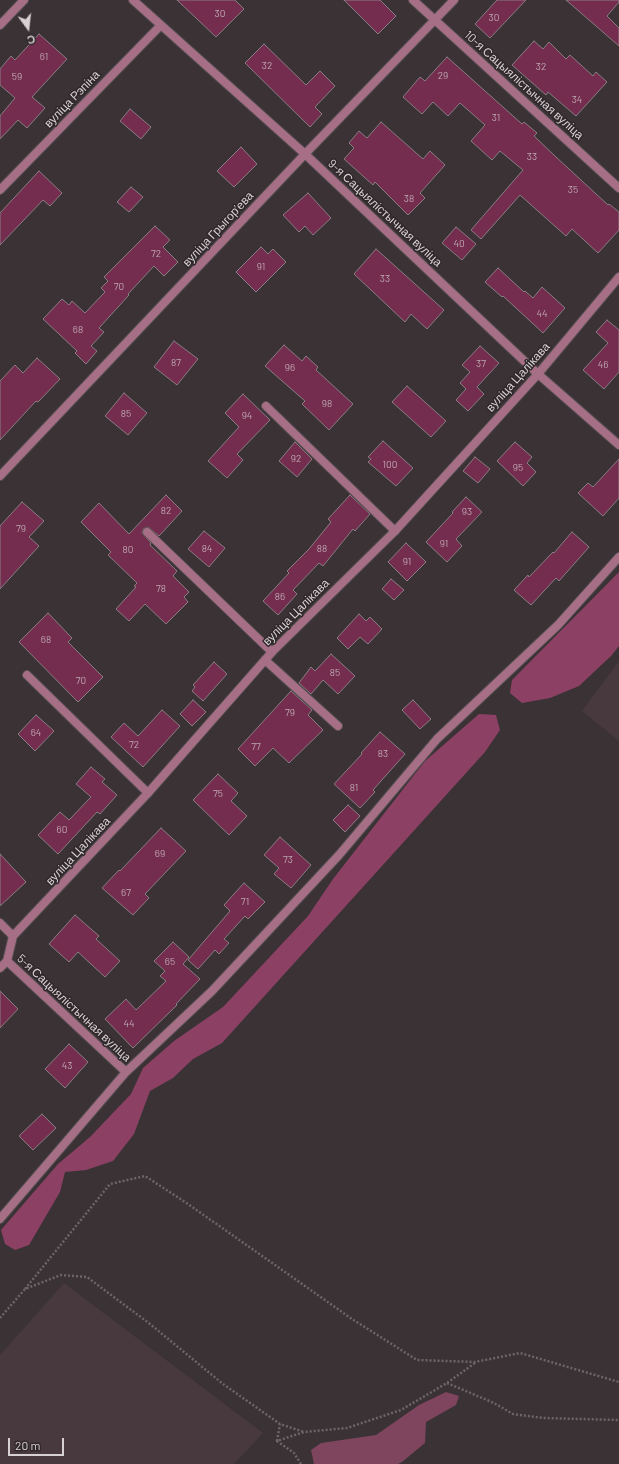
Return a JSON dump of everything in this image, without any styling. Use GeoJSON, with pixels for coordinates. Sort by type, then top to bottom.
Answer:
{"type":"FeatureCollection","features":[{"type":"Feature","properties":{"kind":"street"},"geometry":{"type":"LineString","coordinates":[[0,25],[24,0]]}},
{"type":"Feature","properties":{"kind":"street","name":"9-я Сацыялістычная вуліца"},"geometry":{"type":"LineString","coordinates":[[133,0],[305,154],[538,374],[619,445]]}},
{"type":"Feature","properties":{"kind":"street","name":"10-я Сацыялістычная вуліца"},"geometry":{"type":"LineString","coordinates":[[413,0],[619,188]]}},
{"type":"Feature","properties":{"kind":"street","name":"вуліца Грыгорʼева"},"geometry":{"type":"LineString","coordinates":[[0,476],[305,154],[454,0]]}},
{"type":"Feature","properties":{"kind":"street","name":"вуліца Рэпіна"},"geometry":{"type":"LineString","coordinates":[[0,190],[161,25]]}},
{"type":"Feature","properties":{"kind":"street","name":"вуліца Цалікава"},"geometry":{"type":"LineString","coordinates":[[0,968],[7,961],[14,936],[148,793],[272,652],[395,530],[538,374],[619,277]]}},
{"type":"Feature","properties":{"kind":"street"},"geometry":{"type":"LineString","coordinates":[[266,406],[395,530]]}},
{"type":"Feature","properties":{"kind":"street"},"geometry":{"type":"LineString","coordinates":[[147,532],[272,652]]}},
{"type":"Feature","properties":{"kind":"street"},"geometry":{"type":"LineString","coordinates":[[0,1219],[126,1072],[212,990],[340,855],[437,739],[558,625],[619,557]]}},
{"type":"Feature","properties":{"kind":"street"},"geometry":{"type":"LineString","coordinates":[[265,660],[338,726]]}},
{"type":"Feature","properties":{"kind":"street"},"geometry":{"type":"LineString","coordinates":[[27,675],[148,793]]}},
{"type":"Feature","properties":{"kind":"street"},"geometry":{"type":"LineString","coordinates":[[0,923],[14,936]]}},
{"type":"Feature","properties":{"kind":"street","name":"5-я Сацыялістычная вуліца"},"geometry":{"type":"LineString","coordinates":[[7,961],[126,1072]]}},
{"type":"Feature","properties":{"kind":"path"},"geometry":{"type":"LineString","coordinates":[[0,1318],[110,1184],[145,1176],[188,1204],[352,1320],[417,1360],[475,1362],[520,1353],[619,1382]]}},
{"type":"Feature","properties":{"kind":"path"},"geometry":{"type":"LineString","coordinates":[[25,1288],[62,1275],[87,1277],[150,1324],[222,1384],[280,1424],[304,1432]]}},
{"type":"Feature","properties":{"kind":"path"},"geometry":{"type":"LineString","coordinates":[[277,1441],[304,1432],[347,1428],[401,1410],[447,1383],[475,1362]]}},
{"type":"Feature","properties":{"kind":"path"},"geometry":{"type":"LineString","coordinates":[[447,1383],[494,1403],[513,1414],[543,1418],[619,1420]]}},
{"type":"Feature","properties":{"kind":"path"},"geometry":{"type":"LineString","coordinates":[[277,1441],[280,1424]]}},
{"type":"Feature","properties":{"kind":"path"},"geometry":{"type":"LineString","coordinates":[[277,1441],[294,1453],[301,1464]]}},
{"type":"Feature","properties":{"kind":"shaded area"},"geometry":{"type":"Polygon","coordinates":[[[619,572],[619,646],[611,656],[579,686],[550,698],[522,703],[510,693],[512,680],[619,572]]]}},
{"type":"Feature","properties":{"kind":"shaded area"},"geometry":{"type":"Polygon","coordinates":[[[619,661],[619,741],[582,711],[619,661]]]}},
{"type":"Feature","properties":{"kind":"shaded area"},"geometry":{"type":"Polygon","coordinates":[[[479,714],[496,715],[500,730],[485,752],[222,1043],[193,1059],[173,1078],[150,1091],[134,1134],[113,1161],[86,1170],[65,1172],[60,1192],[29,1245],[15,1250],[5,1244],[1,1230],[58,1164],[90,1137],[131,1094],[143,1068],[174,1041],[223,1007],[308,916],[333,879],[425,761],[479,714]]]}},
{"type":"Feature","properties":{"kind":"shaded area"},"geometry":{"type":"Polygon","coordinates":[[[64,1283],[263,1433],[234,1464],[0,1464],[0,1355],[64,1283]]]}},
{"type":"Feature","properties":{"kind":"shaded area"},"geometry":{"type":"Polygon","coordinates":[[[446,1392],[459,1396],[456,1405],[426,1422],[425,1443],[402,1462],[398,1464],[314,1464],[311,1450],[321,1443],[376,1435],[419,1405],[446,1392]]]}},
{"type":"Feature","properties":{"kind":"building"},"geometry":{"type":"Polygon","coordinates":[[[177,0],[235,0],[244,9],[216,37],[177,0]]]}},
{"type":"Feature","properties":{"kind":"building"},"geometry":{"type":"Polygon","coordinates":[[[344,0],[380,0],[396,16],[378,34],[344,0]]]}},
{"type":"Feature","properties":{"kind":"building"},"geometry":{"type":"Polygon","coordinates":[[[497,0],[526,0],[490,38],[475,24],[497,0]]]}},
{"type":"Feature","properties":{"kind":"building"},"geometry":{"type":"Polygon","coordinates":[[[566,0],[619,0],[607,16],[619,28],[619,46],[566,0]]]}},
{"type":"Feature","properties":{"kind":"building"},"geometry":{"type":"Polygon","coordinates":[[[39,34],[67,59],[32,97],[45,108],[27,128],[18,120],[0,139],[0,116],[15,98],[0,85],[0,69],[11,56],[15,60],[39,34]]]}},
{"type":"Feature","properties":{"kind":"building"},"geometry":{"type":"Polygon","coordinates":[[[534,41],[543,49],[549,42],[566,59],[570,55],[593,76],[596,72],[607,82],[576,116],[548,92],[546,95],[512,65],[534,41]]]}},
{"type":"Feature","properties":{"kind":"building"},"geometry":{"type":"Polygon","coordinates":[[[264,44],[306,85],[320,71],[335,86],[315,107],[322,114],[310,127],[245,63],[264,44]]]}},
{"type":"Feature","properties":{"kind":"building"},"geometry":{"type":"Polygon","coordinates":[[[447,57],[522,124],[524,122],[537,133],[534,136],[608,205],[609,204],[619,212],[619,230],[598,253],[572,229],[566,236],[520,195],[481,239],[471,230],[523,170],[500,151],[492,160],[471,141],[485,125],[460,103],[448,116],[433,102],[422,114],[403,97],[420,77],[425,81],[447,57]]]}},
{"type":"Feature","properties":{"kind":"building"},"geometry":{"type":"Polygon","coordinates":[[[130,109],[151,127],[141,139],[120,121],[130,109]]]}},
{"type":"Feature","properties":{"kind":"building"},"geometry":{"type":"Polygon","coordinates":[[[381,122],[423,159],[430,151],[445,165],[420,193],[425,198],[408,215],[375,182],[373,185],[344,159],[354,148],[349,143],[359,131],[367,138],[381,122]]]}},
{"type":"Feature","properties":{"kind":"building"},"geometry":{"type":"Polygon","coordinates":[[[241,147],[257,164],[234,187],[217,171],[241,147]]]}},
{"type":"Feature","properties":{"kind":"building"},"geometry":{"type":"Polygon","coordinates":[[[39,171],[62,193],[50,206],[43,200],[0,245],[0,213],[39,171]]]}},
{"type":"Feature","properties":{"kind":"building"},"geometry":{"type":"Polygon","coordinates":[[[131,187],[143,197],[129,212],[117,202],[131,187]]]}},
{"type":"Feature","properties":{"kind":"building"},"geometry":{"type":"Polygon","coordinates":[[[308,193],[331,218],[313,235],[305,226],[299,232],[283,215],[308,193]]]}},
{"type":"Feature","properties":{"kind":"building"},"geometry":{"type":"Polygon","coordinates":[[[155,226],[170,240],[163,247],[178,262],[164,276],[154,266],[128,294],[129,295],[99,328],[104,332],[91,346],[97,351],[86,364],[75,353],[77,351],[43,319],[62,299],[69,305],[72,301],[85,313],[105,292],[101,288],[108,281],[104,277],[155,226]]]}},
{"type":"Feature","properties":{"kind":"building"},"geometry":{"type":"Polygon","coordinates":[[[456,227],[476,244],[462,260],[442,243],[456,227]]]}},
{"type":"Feature","properties":{"kind":"building"},"geometry":{"type":"Polygon","coordinates":[[[261,247],[268,254],[273,249],[286,262],[256,292],[236,272],[261,247]]]}},
{"type":"Feature","properties":{"kind":"building"},"geometry":{"type":"Polygon","coordinates":[[[376,249],[444,310],[427,329],[411,314],[405,322],[354,274],[376,249]]]}},
{"type":"Feature","properties":{"kind":"building"},"geometry":{"type":"Polygon","coordinates":[[[498,268],[524,292],[525,291],[533,298],[542,287],[565,308],[543,333],[503,296],[502,297],[485,282],[498,268]]]}},
{"type":"Feature","properties":{"kind":"building"},"geometry":{"type":"Polygon","coordinates":[[[607,320],[619,330],[619,372],[604,389],[583,370],[608,343],[596,332],[607,320]]]}},
{"type":"Feature","properties":{"kind":"building"},"geometry":{"type":"Polygon","coordinates":[[[174,341],[198,359],[177,385],[154,367],[174,341]]]}},
{"type":"Feature","properties":{"kind":"building"},"geometry":{"type":"Polygon","coordinates":[[[284,345],[302,361],[306,356],[318,367],[316,370],[353,404],[329,430],[302,404],[305,401],[265,366],[284,345]]]}},
{"type":"Feature","properties":{"kind":"building"},"geometry":{"type":"Polygon","coordinates":[[[480,346],[499,363],[477,387],[484,394],[468,411],[456,400],[466,389],[460,383],[470,372],[462,365],[480,346]]]}},
{"type":"Feature","properties":{"kind":"building"},"geometry":{"type":"Polygon","coordinates":[[[37,358],[60,379],[38,402],[36,401],[0,440],[0,381],[15,365],[23,373],[37,358]]]}},
{"type":"Feature","properties":{"kind":"building"},"geometry":{"type":"Polygon","coordinates":[[[407,386],[446,421],[431,437],[392,402],[407,386]]]}},
{"type":"Feature","properties":{"kind":"building"},"geometry":{"type":"Polygon","coordinates":[[[124,393],[147,413],[128,435],[105,416],[124,393]]]}},
{"type":"Feature","properties":{"kind":"building"},"geometry":{"type":"Polygon","coordinates":[[[243,394],[270,420],[237,454],[243,460],[227,478],[208,461],[239,427],[225,413],[243,394]]]}},
{"type":"Feature","properties":{"kind":"building"},"geometry":{"type":"Polygon","coordinates":[[[383,441],[413,468],[396,486],[368,462],[371,459],[368,457],[383,441]]]}},
{"type":"Feature","properties":{"kind":"building"},"geometry":{"type":"Polygon","coordinates":[[[295,442],[312,459],[297,477],[279,461],[295,442]]]}},
{"type":"Feature","properties":{"kind":"building"},"geometry":{"type":"Polygon","coordinates":[[[515,442],[532,457],[527,463],[536,472],[523,486],[497,461],[515,442]]]}},
{"type":"Feature","properties":{"kind":"building"},"geometry":{"type":"Polygon","coordinates":[[[475,457],[490,469],[478,483],[463,471],[475,457]]]}},
{"type":"Feature","properties":{"kind":"building"},"geometry":{"type":"Polygon","coordinates":[[[619,459],[619,498],[603,516],[578,493],[588,483],[593,487],[619,459]]]}},
{"type":"Feature","properties":{"kind":"building"},"geometry":{"type":"Polygon","coordinates":[[[166,495],[182,511],[159,536],[148,527],[143,529],[142,533],[151,543],[150,545],[177,571],[173,576],[189,592],[184,597],[188,602],[166,624],[145,604],[129,621],[116,609],[136,587],[134,586],[137,583],[108,555],[111,552],[81,522],[99,503],[129,534],[166,495]]]}},
{"type":"Feature","properties":{"kind":"building"},"geometry":{"type":"Polygon","coordinates":[[[350,495],[370,514],[355,531],[353,529],[323,566],[319,563],[293,590],[297,594],[278,615],[263,601],[289,573],[287,571],[309,549],[331,522],[328,519],[350,495]]]}},
{"type":"Feature","properties":{"kind":"building"},"geometry":{"type":"Polygon","coordinates":[[[466,497],[482,512],[456,539],[462,546],[447,562],[426,542],[466,497]]]}},
{"type":"Feature","properties":{"kind":"building"},"geometry":{"type":"Polygon","coordinates":[[[22,502],[44,521],[29,537],[39,546],[0,589],[0,526],[22,502]]]}},
{"type":"Feature","properties":{"kind":"building"},"geometry":{"type":"Polygon","coordinates":[[[204,531],[225,548],[209,567],[188,549],[204,531]]]}},
{"type":"Feature","properties":{"kind":"building"},"geometry":{"type":"Polygon","coordinates":[[[572,532],[589,547],[559,581],[556,578],[531,605],[514,590],[528,575],[529,577],[553,552],[554,553],[572,532]]]}},
{"type":"Feature","properties":{"kind":"building"},"geometry":{"type":"Polygon","coordinates":[[[406,543],[426,562],[407,581],[388,562],[406,543]]]}},
{"type":"Feature","properties":{"kind":"building"},"geometry":{"type":"Polygon","coordinates":[[[391,579],[404,590],[394,600],[382,589],[391,579]]]}},
{"type":"Feature","properties":{"kind":"building"},"geometry":{"type":"Polygon","coordinates":[[[48,613],[72,638],[68,642],[103,677],[78,702],[19,642],[48,613]]]}},
{"type":"Feature","properties":{"kind":"building"},"geometry":{"type":"Polygon","coordinates":[[[359,614],[366,621],[370,617],[382,629],[368,644],[360,637],[348,649],[337,638],[359,614]]]}},
{"type":"Feature","properties":{"kind":"building"},"geometry":{"type":"Polygon","coordinates":[[[331,654],[355,676],[338,694],[323,680],[311,694],[299,683],[311,667],[315,671],[331,654]]]}},
{"type":"Feature","properties":{"kind":"building"},"geometry":{"type":"Polygon","coordinates":[[[214,662],[227,674],[203,701],[192,691],[195,687],[193,685],[214,662]]]}},
{"type":"Feature","properties":{"kind":"building"},"geometry":{"type":"Polygon","coordinates":[[[291,691],[312,710],[308,715],[323,730],[289,763],[273,748],[255,766],[238,749],[291,691]]]}},
{"type":"Feature","properties":{"kind":"building"},"geometry":{"type":"Polygon","coordinates":[[[193,700],[206,712],[192,726],[180,714],[193,700]]]}},
{"type":"Feature","properties":{"kind":"building"},"geometry":{"type":"Polygon","coordinates":[[[413,700],[431,719],[420,729],[402,710],[413,700]]]}},
{"type":"Feature","properties":{"kind":"building"},"geometry":{"type":"Polygon","coordinates":[[[162,710],[180,726],[143,767],[111,737],[124,723],[138,736],[162,710]]]}},
{"type":"Feature","properties":{"kind":"building"},"geometry":{"type":"Polygon","coordinates":[[[36,715],[54,731],[35,751],[18,734],[36,715]]]}},
{"type":"Feature","properties":{"kind":"building"},"geometry":{"type":"Polygon","coordinates":[[[380,732],[405,754],[373,790],[375,792],[360,808],[334,784],[380,732]]]}},
{"type":"Feature","properties":{"kind":"building"},"geometry":{"type":"Polygon","coordinates":[[[91,767],[105,779],[102,782],[117,795],[100,814],[97,812],[58,854],[38,835],[60,812],[69,820],[91,797],[76,784],[91,767]]]}},
{"type":"Feature","properties":{"kind":"building"},"geometry":{"type":"Polygon","coordinates":[[[218,774],[238,793],[231,801],[247,816],[229,835],[193,800],[218,774]]]}},
{"type":"Feature","properties":{"kind":"building"},"geometry":{"type":"Polygon","coordinates":[[[348,805],[360,816],[345,832],[333,820],[348,805]]]}},
{"type":"Feature","properties":{"kind":"building"},"geometry":{"type":"Polygon","coordinates":[[[161,828],[186,851],[145,894],[149,898],[133,915],[102,888],[161,828]]]}},
{"type":"Feature","properties":{"kind":"building"},"geometry":{"type":"Polygon","coordinates":[[[280,837],[311,865],[291,888],[274,874],[279,868],[264,855],[280,837]]]}},
{"type":"Feature","properties":{"kind":"building"},"geometry":{"type":"Polygon","coordinates":[[[0,854],[26,882],[0,906],[0,854]]]}},
{"type":"Feature","properties":{"kind":"building"},"geometry":{"type":"Polygon","coordinates":[[[244,883],[265,902],[248,919],[245,916],[224,939],[229,943],[219,954],[215,950],[198,969],[188,960],[230,911],[224,905],[244,883]]]}},
{"type":"Feature","properties":{"kind":"building"},"geometry":{"type":"Polygon","coordinates":[[[75,915],[99,936],[96,939],[120,961],[105,977],[78,952],[69,962],[49,944],[75,915]]]}},
{"type":"Feature","properties":{"kind":"building"},"geometry":{"type":"Polygon","coordinates":[[[173,942],[189,957],[183,964],[200,979],[176,1004],[177,1005],[133,1048],[105,1019],[126,999],[136,1010],[166,981],[160,976],[165,971],[154,961],[173,942]]]}},
{"type":"Feature","properties":{"kind":"building"},"geometry":{"type":"Polygon","coordinates":[[[0,991],[18,1009],[0,1028],[0,991]]]}},
{"type":"Feature","properties":{"kind":"building"},"geometry":{"type":"Polygon","coordinates":[[[69,1044],[88,1062],[65,1088],[45,1069],[69,1044]]]}},
{"type":"Feature","properties":{"kind":"building"},"geometry":{"type":"Polygon","coordinates":[[[42,1114],[56,1128],[33,1150],[19,1136],[42,1114]]]}}]}
